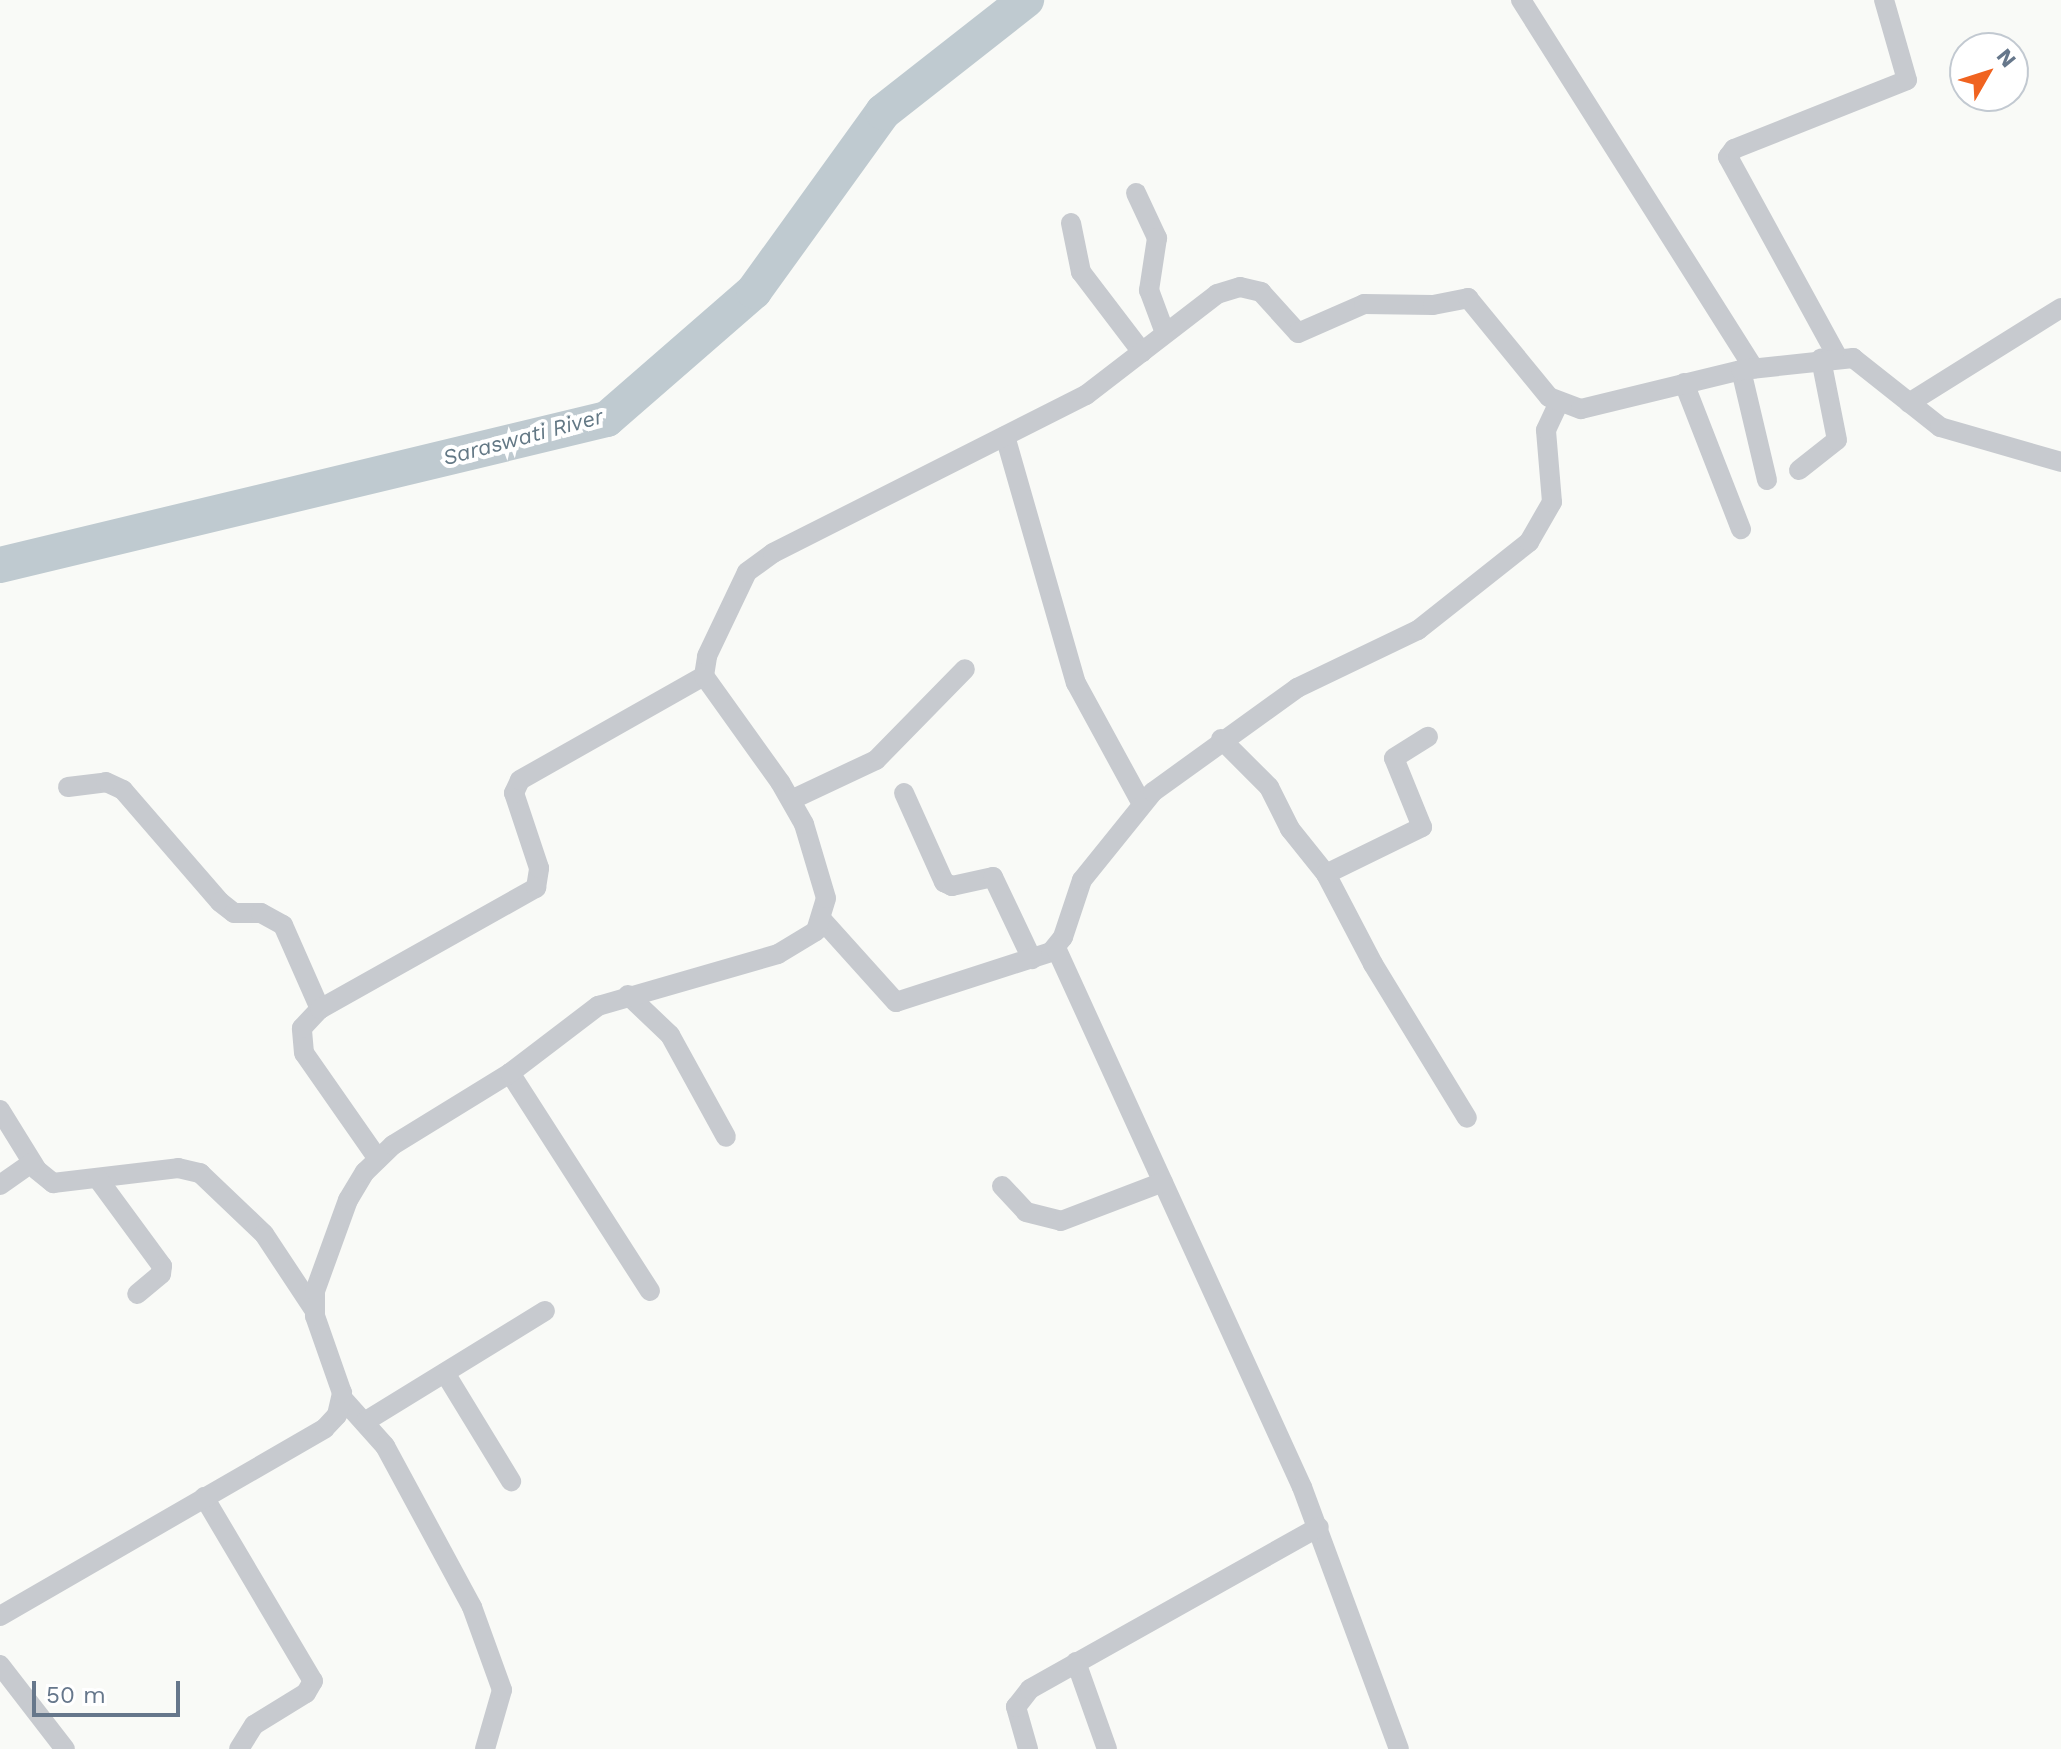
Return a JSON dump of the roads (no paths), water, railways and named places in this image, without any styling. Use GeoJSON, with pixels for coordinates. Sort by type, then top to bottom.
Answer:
{"type":"FeatureCollection","features":[{"type":"Feature","properties":{"kind":"street"},"geometry":{"type":"LineString","coordinates":[[1521,0],[1748,369],[1767,480]]}},
{"type":"Feature","properties":{"kind":"street"},"geometry":{"type":"LineString","coordinates":[[1799,470],[1837,440],[1829,358],[1728,157],[1734,149],[1907,80],[1884,0]]}},
{"type":"Feature","properties":{"kind":"street"},"geometry":{"type":"LineString","coordinates":[[1136,193],[1157,238],[1149,295],[1165,333]]}},
{"type":"Feature","properties":{"kind":"street"},"geometry":{"type":"LineString","coordinates":[[1071,223],[1081,272],[1142,352]]}},
{"type":"Feature","properties":{"kind":"street"},"geometry":{"type":"LineString","coordinates":[[378,1159],[304,1053],[302,1028],[320,1009],[530,893],[541,876],[516,801],[520,780],[704,676],[737,584],[758,562],[1086,395],[1217,294],[1240,287],[1269,298],[1298,333],[1372,303],[1433,305],[1468,298],[1558,404],[1594,408],[1748,369],[1829,358],[1863,362],[1909,403],[1955,434],[2061,462]]}},
{"type":"Feature","properties":{"kind":"street"},"geometry":{"type":"LineString","coordinates":[[1909,403],[2061,308]]}},
{"type":"Feature","properties":{"kind":"street"},"geometry":{"type":"LineString","coordinates":[[1684,383],[1741,529]]}},
{"type":"Feature","properties":{"kind":"street"},"geometry":{"type":"LineString","coordinates":[[704,676],[791,800],[822,873],[823,921],[896,1002],[1032,959],[1056,948],[1082,880],[1141,802],[1221,739],[1321,674],[1410,635],[1529,542],[1552,502],[1546,430],[1558,404]]}},
{"type":"Feature","properties":{"kind":"street"},"geometry":{"type":"LineString","coordinates":[[1005,436],[1076,683],[1141,802]]}},
{"type":"Feature","properties":{"kind":"street"},"geometry":{"type":"LineString","coordinates":[[791,800],[876,760],[965,669]]}},
{"type":"Feature","properties":{"kind":"street"},"geometry":{"type":"LineString","coordinates":[[1326,874],[1422,827],[1394,758],[1428,737]]}},
{"type":"Feature","properties":{"kind":"street"},"geometry":{"type":"LineString","coordinates":[[1221,739],[1269,787],[1290,829],[1326,874],[1373,964],[1467,1118]]}},
{"type":"Feature","properties":{"kind":"street"},"geometry":{"type":"LineString","coordinates":[[68,787],[106,782],[123,790],[220,902],[234,913],[261,913],[283,925],[320,1009]]}},
{"type":"Feature","properties":{"kind":"street"},"geometry":{"type":"LineString","coordinates":[[904,793],[944,882],[952,886],[988,876],[996,879],[1032,959]]}},
{"type":"Feature","properties":{"kind":"street"},"geometry":{"type":"LineString","coordinates":[[313,1308],[341,1216],[378,1159],[412,1132],[510,1073],[587,1012],[628,995],[778,954],[807,939],[823,921]]}},
{"type":"Feature","properties":{"kind":"street"},"geometry":{"type":"LineString","coordinates":[[1056,948],[1319,1527],[1399,1749]]}},
{"type":"Feature","properties":{"kind":"street"},"geometry":{"type":"LineString","coordinates":[[628,995],[670,1035],[726,1137]]}},
{"type":"Feature","properties":{"kind":"street"},"geometry":{"type":"LineString","coordinates":[[510,1073],[650,1291]]}},
{"type":"Feature","properties":{"kind":"street"},"geometry":{"type":"LineString","coordinates":[[0,1110],[32,1163],[53,1183],[178,1168],[200,1173],[264,1234],[313,1308],[343,1399],[366,1421],[385,1446],[465,1592],[500,1676],[501,1697],[485,1749]]}},
{"type":"Feature","properties":{"kind":"street"},"geometry":{"type":"LineString","coordinates":[[0,1185],[32,1163]]}},
{"type":"Feature","properties":{"kind":"street"},"geometry":{"type":"LineString","coordinates":[[98,1179],[162,1266],[161,1274],[137,1294]]}},
{"type":"Feature","properties":{"kind":"street"},"geometry":{"type":"LineString","coordinates":[[1002,1186],[1026,1212],[1061,1221],[1163,1182]]}},
{"type":"Feature","properties":{"kind":"street"},"geometry":{"type":"LineString","coordinates":[[366,1421],[545,1311]]}},
{"type":"Feature","properties":{"kind":"street"},"geometry":{"type":"LineString","coordinates":[[445,1373],[511,1481]]}},
{"type":"Feature","properties":{"kind":"street"},"geometry":{"type":"LineString","coordinates":[[0,1616],[325,1428],[337,1415],[343,1399]]}},
{"type":"Feature","properties":{"kind":"street"},"geometry":{"type":"LineString","coordinates":[[204,1497],[313,1681],[306,1693],[254,1725],[239,1749]]}},
{"type":"Feature","properties":{"kind":"street"},"geometry":{"type":"LineString","coordinates":[[1028,1749],[1016,1718],[1022,1697],[1076,1662],[1319,1527]]}},
{"type":"Feature","properties":{"kind":"street"},"geometry":{"type":"LineString","coordinates":[[1076,1662],[1107,1749]]}},
{"type":"Feature","properties":{"kind":"street"},"geometry":{"type":"LineString","coordinates":[[0,1665],[65,1749]]}},
{"type":"Feature","properties":{"kind":"waterway","name":"Saraswati River"},"geometry":{"type":"LineString","coordinates":[[0,565],[607,419],[754,291],[883,112],[1026,0]]}}]}
